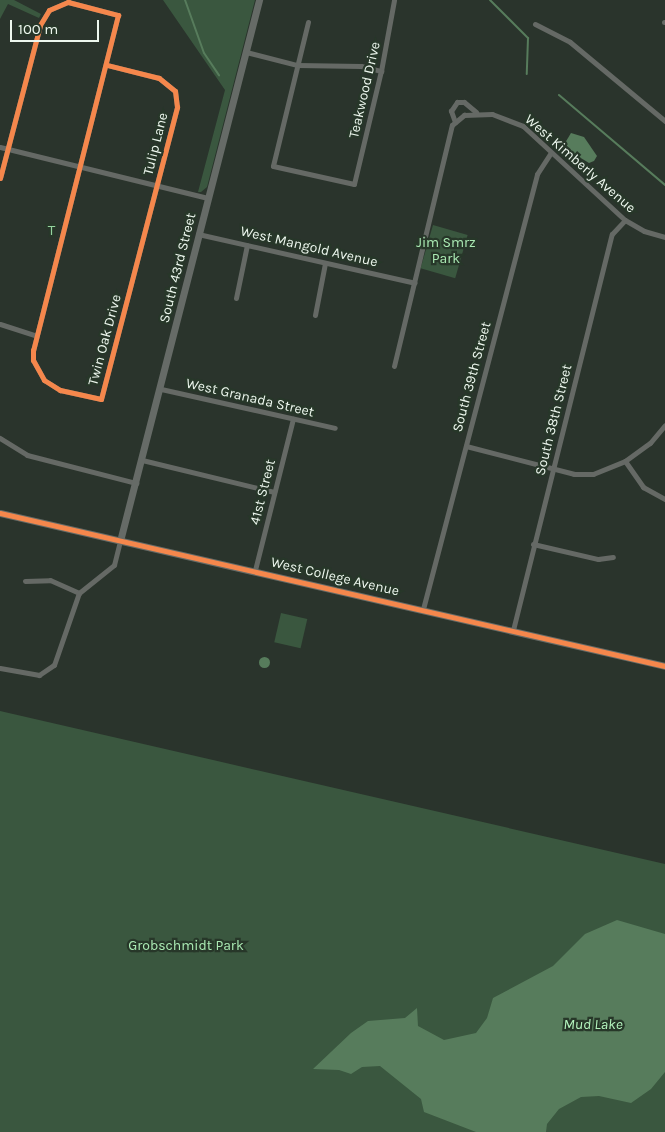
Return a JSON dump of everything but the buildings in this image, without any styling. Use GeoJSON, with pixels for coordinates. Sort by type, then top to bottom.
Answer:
{"type":"FeatureCollection","features":[{"type":"Feature","properties":{"kind":"street","name":"South 43rd Street"},"geometry":{"type":"LineString","coordinates":[[120,541],[161,388],[198,234],[259,0]]}},
{"type":"Feature","properties":{"kind":"street","name":"Teakwood Drive"},"geometry":{"type":"LineString","coordinates":[[297,65],[273,166],[354,184],[382,71],[394,0]]}},
{"type":"Feature","properties":{"kind":"street","name":"Twin Oak Drive"},"geometry":{"type":"LineString","coordinates":[[9,149],[40,25],[49,10],[68,2],[118,15],[107,65],[36,336],[33,360],[44,380],[60,390],[101,399],[157,187]]}},
{"type":"Feature","properties":{"kind":"street"},"geometry":{"type":"LineString","coordinates":[[297,65],[308,22]]}},
{"type":"Feature","properties":{"kind":"street"},"geometry":{"type":"LineString","coordinates":[[535,24],[570,42],[665,121]]}},
{"type":"Feature","properties":{"kind":"street"},"geometry":{"type":"LineString","coordinates":[[246,52],[297,65],[361,66],[382,71]]}},
{"type":"Feature","properties":{"kind":"street","name":"Tulip Lane"},"geometry":{"type":"LineString","coordinates":[[107,65],[159,78],[175,91],[177,107],[157,187]]}},
{"type":"Feature","properties":{"kind":"street","name":"West Kimberly Avenue"},"geometry":{"type":"LineString","coordinates":[[454,123],[451,111],[457,102],[464,102],[476,112],[508,118],[523,126],[550,154],[625,220],[644,231],[665,237]]}},
{"type":"Feature","properties":{"kind":"street"},"geometry":{"type":"LineString","coordinates":[[394,366],[454,123],[476,112]]}},
{"type":"Feature","properties":{"kind":"street"},"geometry":{"type":"LineString","coordinates":[[0,147],[208,198]]}},
{"type":"Feature","properties":{"kind":"street"},"geometry":{"type":"LineString","coordinates":[[0,178],[9,149]]}},
{"type":"Feature","properties":{"kind":"street","name":"South 39th Street"},"geometry":{"type":"LineString","coordinates":[[423,609],[537,174],[550,154]]}},
{"type":"Feature","properties":{"kind":"street","name":"South 38th Street"},"geometry":{"type":"LineString","coordinates":[[513,630],[612,234],[625,220]]}},
{"type":"Feature","properties":{"kind":"street","name":"West Mangold Avenue"},"geometry":{"type":"LineString","coordinates":[[198,234],[415,283]]}},
{"type":"Feature","properties":{"kind":"street"},"geometry":{"type":"LineString","coordinates":[[236,298],[247,245]]}},
{"type":"Feature","properties":{"kind":"street"},"geometry":{"type":"LineString","coordinates":[[315,315],[325,262]]}},
{"type":"Feature","properties":{"kind":"street"},"geometry":{"type":"LineString","coordinates":[[0,324],[36,336]]}},
{"type":"Feature","properties":{"kind":"street","name":"West Granada Street"},"geometry":{"type":"LineString","coordinates":[[161,388],[334,428]]}},
{"type":"Feature","properties":{"kind":"street","name":"41st Street"},"geometry":{"type":"LineString","coordinates":[[255,570],[293,419]]}},
{"type":"Feature","properties":{"kind":"street"},"geometry":{"type":"LineString","coordinates":[[466,446],[552,471],[593,474],[625,461],[650,444],[665,425]]}},
{"type":"Feature","properties":{"kind":"street"},"geometry":{"type":"LineString","coordinates":[[0,438],[27,455],[136,483]]}},
{"type":"Feature","properties":{"kind":"street"},"geometry":{"type":"LineString","coordinates":[[142,460],[274,492]]}},
{"type":"Feature","properties":{"kind":"street"},"geometry":{"type":"LineString","coordinates":[[625,461],[643,487],[665,499]]}},
{"type":"Feature","properties":{"kind":"street","name":"West College Avenue"},"geometry":{"type":"LineString","coordinates":[[0,513],[255,570],[665,666]]}},
{"type":"Feature","properties":{"kind":"street"},"geometry":{"type":"LineString","coordinates":[[0,668],[39,675],[54,665],[78,593],[114,565],[120,541]]}},
{"type":"Feature","properties":{"kind":"street"},"geometry":{"type":"LineString","coordinates":[[533,544],[598,559],[613,557]]}},
{"type":"Feature","properties":{"kind":"street"},"geometry":{"type":"LineString","coordinates":[[25,581],[50,580],[78,593]]}},
{"type":"Feature","properties":{"kind":"green space"},"geometry":{"type":"Polygon","coordinates":[[[0,0],[14,0],[41,14],[39,18],[8,4],[0,19],[0,0]]]}},
{"type":"Feature","properties":{"kind":"green space"},"geometry":{"type":"Polygon","coordinates":[[[163,0],[255,0],[207,187],[201,192],[198,192],[225,90],[163,0]]]}},
{"type":"Feature","properties":{"kind":"green space","name":"Jim Smrz Park"},"geometry":{"type":"Polygon","coordinates":[[[433,225],[468,235],[455,278],[421,268],[433,225]]]}},
{"type":"Feature","properties":{"kind":"green space"},"geometry":{"type":"Polygon","coordinates":[[[281,613],[307,619],[301,648],[274,642],[281,613]]]}},
{"type":"Feature","properties":{"kind":"green space","name":"Grobschmidt Park"},"geometry":{"type":"Polygon","coordinates":[[[0,711],[665,864],[665,1132],[0,1132],[0,711]]]}},
{"type":"Feature","properties":{"kind":"water"},"geometry":{"type":"Polygon","coordinates":[[[571,133],[584,137],[597,156],[594,161],[589,163],[571,152],[565,143],[571,133]]]}},
{"type":"Feature","properties":{"kind":"water"},"geometry":{"type":"Polygon","coordinates":[[[262,657],[266,657],[269,662],[268,666],[262,667],[259,664],[259,660],[262,657]]]}},
{"type":"Feature","properties":{"kind":"water","name":"Mud Lake"},"geometry":{"type":"Polygon","coordinates":[[[617,920],[665,934],[665,1072],[651,1089],[631,1103],[599,1096],[581,1097],[559,1109],[547,1124],[546,1132],[476,1132],[424,1112],[421,1099],[380,1066],[362,1067],[351,1074],[339,1070],[313,1069],[351,1033],[368,1021],[405,1018],[417,1008],[418,1026],[444,1040],[476,1033],[487,1018],[493,998],[553,966],[585,934],[617,920]]]}},
{"type":"Feature","properties":{"kind":"waterway"},"geometry":{"type":"LineString","coordinates":[[185,0],[204,53],[219,75]]}},
{"type":"Feature","properties":{"kind":"waterway"},"geometry":{"type":"LineString","coordinates":[[490,0],[528,38],[527,74]]}},
{"type":"Feature","properties":{"kind":"waterway"},"geometry":{"type":"LineString","coordinates":[[559,95],[665,185]]}},
{"type":"Feature","properties":{"kind":"cycle path"},"geometry":{"type":"LineString","coordinates":[[0,178],[40,25],[49,10],[68,2],[118,15],[33,350],[33,360],[44,380],[60,390],[101,399],[177,107],[175,91],[159,78],[107,65]]}},
{"type":"Feature","properties":{"kind":"cycle path"},"geometry":{"type":"LineString","coordinates":[[0,513],[665,666]]}},
{"type":"Feature","properties":{"kind":"district","name":"T"},"geometry":{"type":"Point","coordinates":[52,231]}}]}
